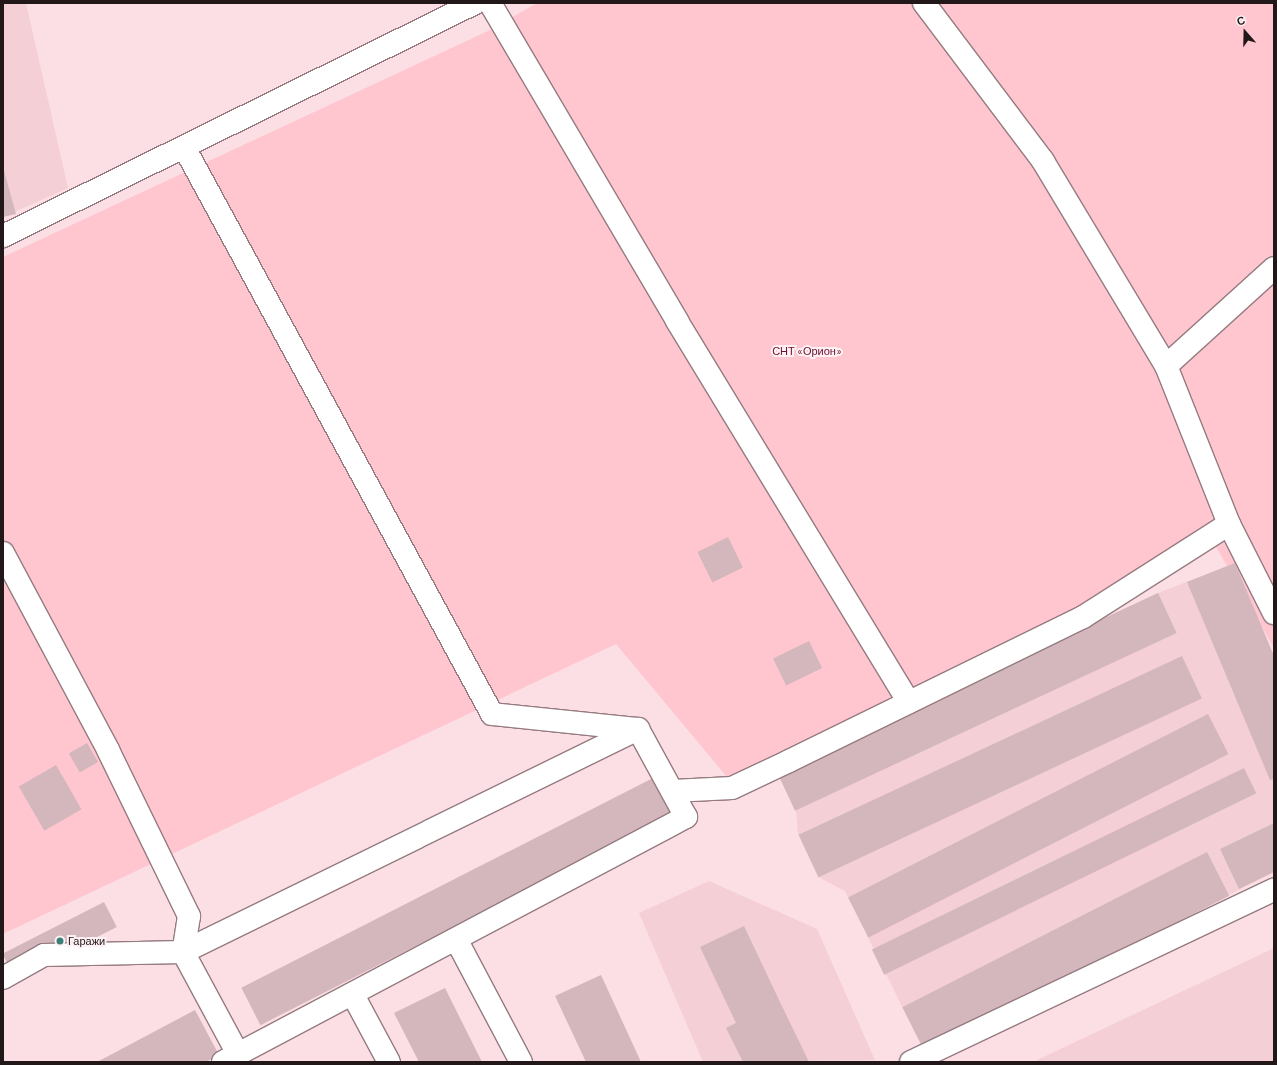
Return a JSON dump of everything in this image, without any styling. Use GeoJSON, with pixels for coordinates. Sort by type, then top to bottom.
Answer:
{"type":"FeatureCollection","features":[{"type":"Feature","properties":{"kind":"street"},"geometry":{"type":"LineString","coordinates":[[3,236],[475,3]]}},
{"type":"Feature","properties":{"kind":"street"},"geometry":{"type":"LineString","coordinates":[[490,3],[677,321],[909,702]]}},
{"type":"Feature","properties":{"kind":"street"},"geometry":{"type":"LineString","coordinates":[[924,3],[1043,161],[1166,366],[1229,524],[1274,613]]}},
{"type":"Feature","properties":{"kind":"street"},"geometry":{"type":"LineString","coordinates":[[184,147],[492,714],[638,729]]}},
{"type":"Feature","properties":{"kind":"street"},"geometry":{"type":"LineString","coordinates":[[1166,366],[1274,268]]}},
{"type":"Feature","properties":{"kind":"street"},"geometry":{"type":"LineString","coordinates":[[672,791],[732,788],[1083,617],[1229,524]]}},
{"type":"Feature","properties":{"kind":"street"},"geometry":{"type":"LineString","coordinates":[[3,553],[108,750],[189,916],[183,952],[231,1058],[457,941],[686,817],[638,729]]}},
{"type":"Feature","properties":{"kind":"street"},"geometry":{"type":"LineString","coordinates":[[3,978],[44,955],[183,952],[638,729]]}},
{"type":"Feature","properties":{"kind":"street"},"geometry":{"type":"LineString","coordinates":[[911,1062],[1274,890]]}},
{"type":"Feature","properties":{"kind":"street"},"geometry":{"type":"LineString","coordinates":[[457,941],[521,1062]]}},
{"type":"Feature","properties":{"kind":"street"},"geometry":{"type":"LineString","coordinates":[[353,995],[389,1062]]}},
{"type":"Feature","properties":{"kind":"shaded area"},"geometry":{"type":"Polygon","coordinates":[[[3,3],[26,3],[68,188],[3,217],[3,3]]]}},
{"type":"Feature","properties":{"kind":"shaded area"},"geometry":{"type":"Polygon","coordinates":[[[1235,563],[1274,656],[1274,872],[923,1049],[845,891],[818,877],[798,834],[796,811],[777,771],[1158,593],[1235,563]]]}},
{"type":"Feature","properties":{"kind":"shaded area"},"geometry":{"type":"Polygon","coordinates":[[[709,881],[817,929],[875,1060],[703,1062],[639,913],[709,881]]]}},
{"type":"Feature","properties":{"kind":"shaded area"},"geometry":{"type":"Polygon","coordinates":[[[1274,948],[1274,1062],[1033,1062],[1274,948]]]}},
{"type":"Feature","properties":{"kind":"green space","name":"СНТ «Орион»"},"geometry":{"type":"Polygon","coordinates":[[[537,3],[1274,3],[1274,648],[1215,545],[727,777],[616,644],[3,934],[3,257],[488,31],[537,3]]]}},
{"type":"Feature","properties":{"kind":"building"},"geometry":{"type":"Polygon","coordinates":[[[3,167],[16,214],[3,217],[3,167]]]}},
{"type":"Feature","properties":{"kind":"building"},"geometry":{"type":"Polygon","coordinates":[[[728,537],[743,568],[712,582],[697,552],[728,537]]]}},
{"type":"Feature","properties":{"kind":"building"},"geometry":{"type":"Polygon","coordinates":[[[1235,563],[1274,656],[1274,779],[1270,780],[1187,582],[1235,563]]]}},
{"type":"Feature","properties":{"kind":"building"},"geometry":{"type":"Polygon","coordinates":[[[1158,593],[1177,633],[795,811],[776,771],[1158,593]]]}},
{"type":"Feature","properties":{"kind":"building"},"geometry":{"type":"Polygon","coordinates":[[[809,641],[822,668],[786,685],[773,659],[809,641]]]}},
{"type":"Feature","properties":{"kind":"building"},"geometry":{"type":"Polygon","coordinates":[[[1182,656],[1202,699],[818,877],[799,835],[1182,656]]]}},
{"type":"Feature","properties":{"kind":"building"},"geometry":{"type":"Polygon","coordinates":[[[1208,714],[1228,754],[868,938],[848,897],[1208,714]]]}},
{"type":"Feature","properties":{"kind":"building"},"geometry":{"type":"Polygon","coordinates":[[[87,743],[98,762],[80,773],[69,754],[87,743]]]}},
{"type":"Feature","properties":{"kind":"building"},"geometry":{"type":"Polygon","coordinates":[[[56,765],[82,809],[44,831],[19,787],[56,765]]]}},
{"type":"Feature","properties":{"kind":"building"},"geometry":{"type":"Polygon","coordinates":[[[1244,768],[1256,793],[884,975],[872,949],[1244,768]]]}},
{"type":"Feature","properties":{"kind":"building"},"geometry":{"type":"Polygon","coordinates":[[[653,778],[672,815],[260,1025],[241,988],[653,778]]]}},
{"type":"Feature","properties":{"kind":"building"},"geometry":{"type":"Polygon","coordinates":[[[1274,823],[1274,872],[1239,889],[1220,849],[1274,823]]]}},
{"type":"Feature","properties":{"kind":"building"},"geometry":{"type":"Polygon","coordinates":[[[1207,852],[1229,896],[925,1051],[902,1007],[1207,852]]]}},
{"type":"Feature","properties":{"kind":"building","name":"Гаражи"},"geometry":{"type":"Polygon","coordinates":[[[104,902],[117,927],[15,979],[3,953],[104,902]]]}},
{"type":"Feature","properties":{"kind":"building"},"geometry":{"type":"Polygon","coordinates":[[[744,926],[809,1062],[743,1062],[726,1028],[736,1023],[700,947],[744,926]]]}},
{"type":"Feature","properties":{"kind":"building"},"geometry":{"type":"Polygon","coordinates":[[[601,975],[641,1062],[586,1062],[555,996],[601,975]]]}},
{"type":"Feature","properties":{"kind":"building"},"geometry":{"type":"Polygon","coordinates":[[[445,988],[482,1062],[419,1062],[394,1013],[445,988]]]}},
{"type":"Feature","properties":{"kind":"building"},"geometry":{"type":"Polygon","coordinates":[[[195,1010],[219,1055],[206,1062],[97,1062],[195,1010]]]}},
{"type":"Feature","properties":{"kind":"place","name":"Гаражи"},"geometry":{"type":"Point","coordinates":[60,941]}}]}
